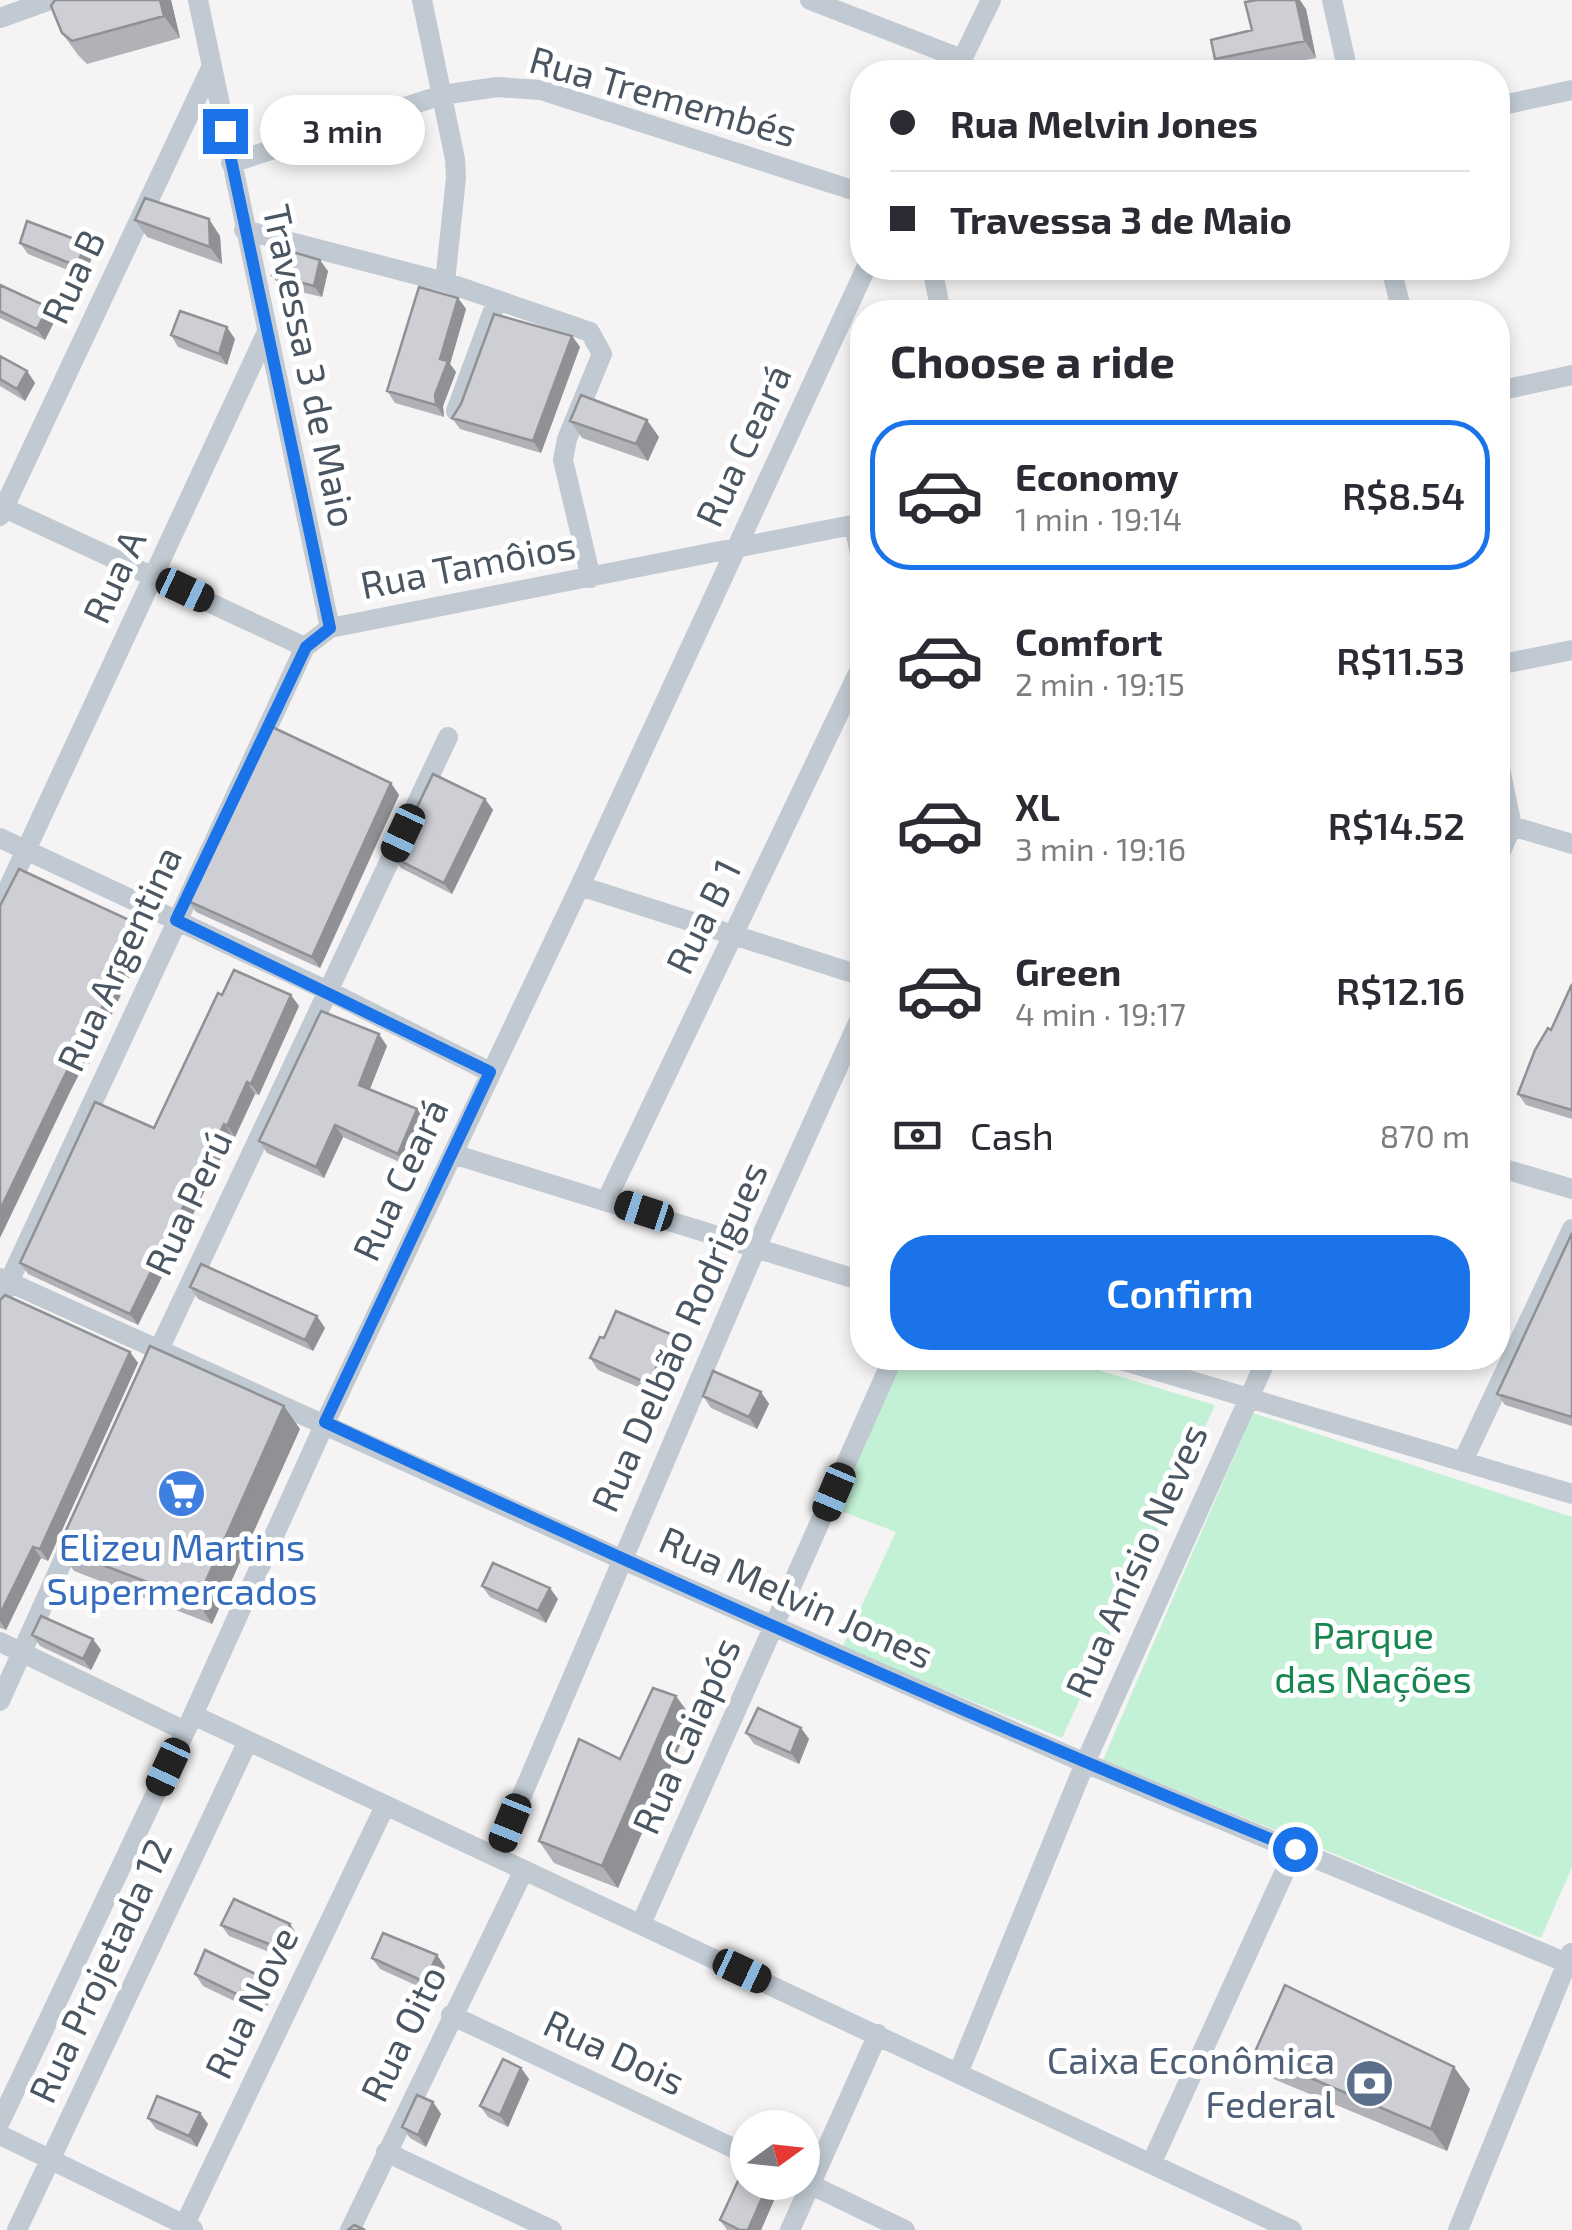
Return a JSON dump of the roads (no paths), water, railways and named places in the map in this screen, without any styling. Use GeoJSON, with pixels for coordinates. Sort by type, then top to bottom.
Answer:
{"type":"FeatureCollection","features":[{"type":"Feature","properties":{"kind":"street"},"geometry":{"type":"LineString","coordinates":[[0,18],[50,0]]}},
{"type":"Feature","properties":{"kind":"street","name":"Travessa 3 de Maio"},"geometry":{"type":"LineString","coordinates":[[198,0],[330,628]]}},
{"type":"Feature","properties":{"kind":"street"},"geometry":{"type":"LineString","coordinates":[[422,0],[456,178],[445,282]]}},
{"type":"Feature","properties":{"kind":"street"},"geometry":{"type":"LineString","coordinates":[[810,0],[945,60]]}},
{"type":"Feature","properties":{"kind":"street"},"geometry":{"type":"LineString","coordinates":[[962,60],[991,0]]}},
{"type":"Feature","properties":{"kind":"street"},"geometry":{"type":"LineString","coordinates":[[1332,0],[1345,60]]}},
{"type":"Feature","properties":{"kind":"street","name":"Rua B"},"geometry":{"type":"LineString","coordinates":[[1,509],[212,68]]}},
{"type":"Feature","properties":{"kind":"street","name":"Rua Tremembés"},"geometry":{"type":"LineString","coordinates":[[231,162],[442,94],[498,87],[542,90],[850,189]]}},
{"type":"Feature","properties":{"kind":"street"},"geometry":{"type":"LineString","coordinates":[[1510,103],[1572,90]]}},
{"type":"Feature","properties":{"kind":"street"},"geometry":{"type":"LineString","coordinates":[[244,230],[445,282],[590,332],[602,354],[567,439],[563,460],[591,578]]}},
{"type":"Feature","properties":{"kind":"street"},"geometry":{"type":"LineString","coordinates":[[456,412],[497,300]]}},
{"type":"Feature","properties":{"kind":"street","name":"Rua Ceará"},"geometry":{"type":"LineString","coordinates":[[0,2122],[850,302]]}},
{"type":"Feature","properties":{"kind":"street","name":"Rua A"},"geometry":{"type":"LineString","coordinates":[[0,906],[266,334]]}},
{"type":"Feature","properties":{"kind":"street"},"geometry":{"type":"LineString","coordinates":[[1510,389],[1572,375]]}},
{"type":"Feature","properties":{"kind":"street"},"geometry":{"type":"LineString","coordinates":[[1,509],[306,647]]}},
{"type":"Feature","properties":{"kind":"street","name":"Rua Tamôios"},"geometry":{"type":"LineString","coordinates":[[306,647],[330,628],[850,526]]}},
{"type":"Feature","properties":{"kind":"street","name":"Rua Argentina"},"geometry":{"type":"LineString","coordinates":[[3,1287],[306,647]]}},
{"type":"Feature","properties":{"kind":"street"},"geometry":{"type":"LineString","coordinates":[[1510,663],[1572,650]]}},
{"type":"Feature","properties":{"kind":"street","name":"Rua B 1"},"geometry":{"type":"LineString","coordinates":[[607,1199],[850,691]]}},
{"type":"Feature","properties":{"kind":"street","name":"Rua Perú"},"geometry":{"type":"LineString","coordinates":[[143,1384],[448,738]]}},
{"type":"Feature","properties":{"kind":"street"},"geometry":{"type":"LineString","coordinates":[[1510,816],[1510,831]]}},
{"type":"Feature","properties":{"kind":"street"},"geometry":{"type":"LineString","coordinates":[[1512,826],[1572,844]]}},
{"type":"Feature","properties":{"kind":"street"},"geometry":{"type":"LineString","coordinates":[[0,838],[328,991],[490,1072]]}},
{"type":"Feature","properties":{"kind":"street"},"geometry":{"type":"LineString","coordinates":[[580,886],[850,972]]}},
{"type":"Feature","properties":{"kind":"street","name":"Rua Delbão Rodrigues"},"geometry":{"type":"LineString","coordinates":[[496,1856],[756,1248],[850,1040]]}},
{"type":"Feature","properties":{"kind":"street"},"geometry":{"type":"LineString","coordinates":[[453,1154],[850,1277]]}},
{"type":"Feature","properties":{"kind":"street"},"geometry":{"type":"LineString","coordinates":[[1510,1171],[1572,1189]]}},
{"type":"Feature","properties":{"kind":"street"},"geometry":{"type":"LineString","coordinates":[[1510,1361],[1572,1229]]}},
{"type":"Feature","properties":{"kind":"street","name":"Rua Melvin Jones"},"geometry":{"type":"LineString","coordinates":[[3,1287],[160,1348],[622,1559],[1085,1762],[1570,1960]]}},
{"type":"Feature","properties":{"kind":"street","name":"Rua Caiapós"},"geometry":{"type":"LineString","coordinates":[[641,1924],[888,1370]]}},
{"type":"Feature","properties":{"kind":"street"},"geometry":{"type":"LineString","coordinates":[[1154,1370],[1572,1494]]}},
{"type":"Feature","properties":{"kind":"street","name":"Rua Anísio Neves"},"geometry":{"type":"LineString","coordinates":[[959,2071],[1085,1762],[1261,1370]]}},
{"type":"Feature","properties":{"kind":"street"},"geometry":{"type":"LineString","coordinates":[[1464,1459],[1506,1370]]}},
{"type":"Feature","properties":{"kind":"street"},"geometry":{"type":"LineString","coordinates":[[0,1700],[86,1511]]}},
{"type":"Feature","properties":{"kind":"street"},"geometry":{"type":"LineString","coordinates":[[0,1642],[189,1723],[248,1741],[1292,2230]]}},
{"type":"Feature","properties":{"kind":"street","name":"Rua Projetada 12"},"geometry":{"type":"LineString","coordinates":[[17,2230],[248,1741]]}},
{"type":"Feature","properties":{"kind":"street","name":"Rua Nove"},"geometry":{"type":"LineString","coordinates":[[187,2228],[385,1806]]}},
{"type":"Feature","properties":{"kind":"street"},"geometry":{"type":"LineString","coordinates":[[1152,2162],[1295,1849]]}},
{"type":"Feature","properties":{"kind":"street","name":"Rua Oito"},"geometry":{"type":"LineString","coordinates":[[350,2230],[524,1870]]}},
{"type":"Feature","properties":{"kind":"street"},"geometry":{"type":"LineString","coordinates":[[1458,2230],[1570,1960]]}},
{"type":"Feature","properties":{"kind":"street","name":"Rua Dois"},"geometry":{"type":"LineString","coordinates":[[451,2015],[730,2147]]}},
{"type":"Feature","properties":{"kind":"street"},"geometry":{"type":"LineString","coordinates":[[820,2156],[878,2034]]}},
{"type":"Feature","properties":{"kind":"street"},"geometry":{"type":"LineString","coordinates":[[0,2135],[187,2228]]}},
{"type":"Feature","properties":{"kind":"street"},"geometry":{"type":"LineString","coordinates":[[386,2152],[552,2230]]}},
{"type":"Feature","properties":{"kind":"street"},"geometry":{"type":"LineString","coordinates":[[820,2189],[905,2230]]}},
{"type":"Feature","properties":{"kind":"street"},"geometry":{"type":"LineString","coordinates":[[790,2230],[801,2200]]}},
{"type":"Feature","properties":{"kind":"place","name":"Elizeu Martins Supermercados"},"geometry":{"type":"Point","coordinates":[182,1494]}},
{"type":"Feature","properties":{"kind":"place","name":"Caixa Econômica Federal"},"geometry":{"type":"Point","coordinates":[1370,2083]}},
{"type":"Feature","properties":{"kind":"park label","name":"Parque das Nações"},"geometry":{"type":"Point","coordinates":[1373,1658]}}]}
